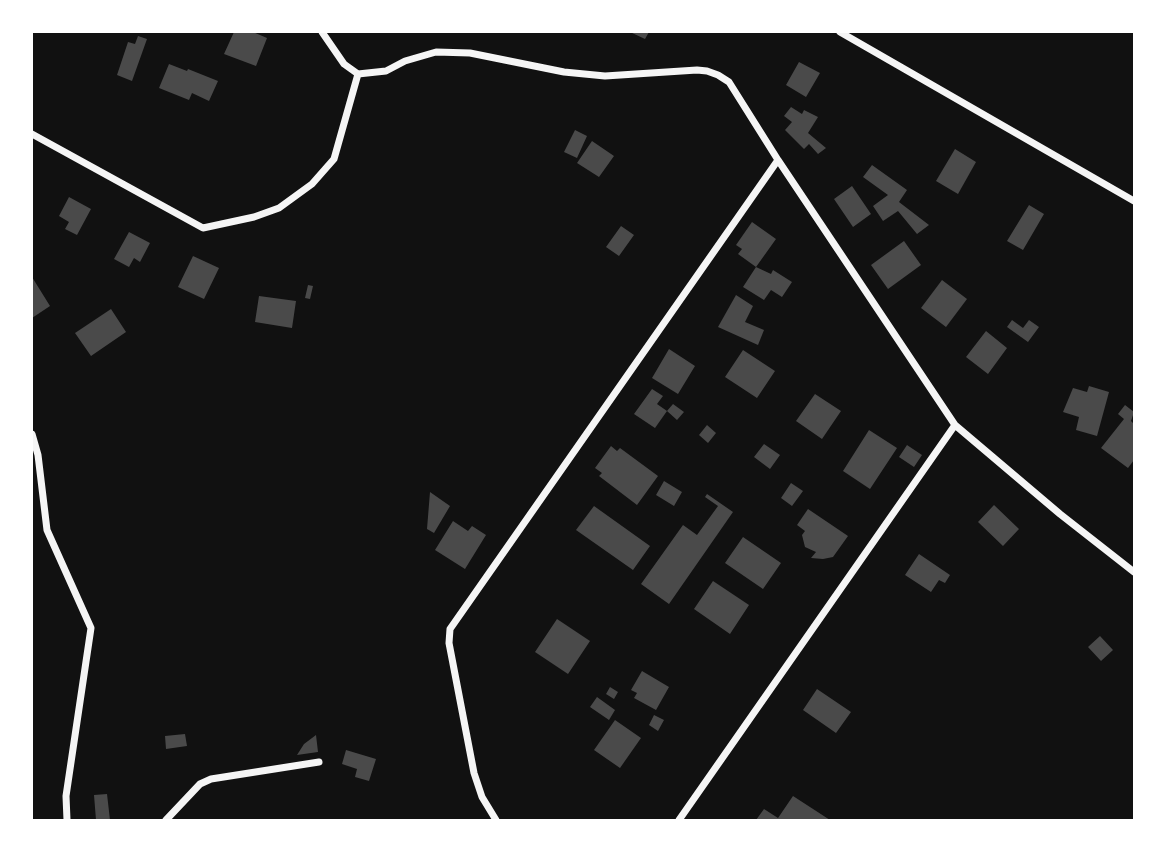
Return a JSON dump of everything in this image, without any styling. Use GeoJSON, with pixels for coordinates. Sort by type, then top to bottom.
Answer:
{"type":"FeatureCollection","features":[{"type":"Feature","properties":{"kind":"street"},"geometry":{"type":"LineString","coordinates":[[322,32],[344,64],[358,74],[386,71],[405,61],[436,52],[470,53],[564,72],[605,76],[707,71],[729,82],[955,425],[1060,514],[1135,572]]}},
{"type":"Feature","properties":{"kind":"street"},"geometry":{"type":"LineString","coordinates":[[840,32],[1135,201]]}},
{"type":"Feature","properties":{"kind":"street"},"geometry":{"type":"LineString","coordinates":[[32,134],[203,228],[254,217],[279,208],[312,184],[334,159],[358,74]]}},
{"type":"Feature","properties":{"kind":"street"},"geometry":{"type":"LineString","coordinates":[[496,821],[482,797],[474,772],[449,643],[450,629],[778,160]]}},
{"type":"Feature","properties":{"kind":"street"},"geometry":{"type":"LineString","coordinates":[[679,821],[955,425]]}},
{"type":"Feature","properties":{"kind":"street"},"geometry":{"type":"LineString","coordinates":[[32,434],[38,455],[47,530],[92,628],[66,796],[67,821]]}},
{"type":"Feature","properties":{"kind":"street"},"geometry":{"type":"LineString","coordinates":[[166,821],[200,784],[211,779],[319,762]]}},
{"type":"Feature","properties":{"kind":"building"},"geometry":{"type":"Polygon","coordinates":[[[234,32],[253,32],[267,38],[256,66],[224,54],[234,32]]]}},
{"type":"Feature","properties":{"kind":"building"},"geometry":{"type":"Polygon","coordinates":[[[630,32],[649,32],[645,39],[630,32]]]}},
{"type":"Feature","properties":{"kind":"building"},"geometry":{"type":"Polygon","coordinates":[[[138,36],[147,39],[132,81],[117,75],[128,42],[135,44],[138,36]]]}},
{"type":"Feature","properties":{"kind":"building"},"geometry":{"type":"Polygon","coordinates":[[[799,62],[820,73],[806,97],[786,85],[799,62]]]}},
{"type":"Feature","properties":{"kind":"building"},"geometry":{"type":"Polygon","coordinates":[[[169,64],[218,81],[209,101],[192,93],[189,100],[159,88],[169,64]]]}},
{"type":"Feature","properties":{"kind":"building"},"geometry":{"type":"Polygon","coordinates":[[[791,107],[802,114],[804,110],[818,117],[808,133],[826,148],[818,154],[809,144],[804,149],[785,130],[792,122],[784,116],[791,107]]]}},
{"type":"Feature","properties":{"kind":"building"},"geometry":{"type":"Polygon","coordinates":[[[575,130],[587,136],[577,158],[564,152],[575,130]]]}},
{"type":"Feature","properties":{"kind":"building"},"geometry":{"type":"Polygon","coordinates":[[[592,141],[614,156],[599,177],[577,163],[592,141]]]}},
{"type":"Feature","properties":{"kind":"building"},"geometry":{"type":"Polygon","coordinates":[[[955,149],[976,162],[958,194],[936,181],[955,149]]]}},
{"type":"Feature","properties":{"kind":"building"},"geometry":{"type":"Polygon","coordinates":[[[872,165],[907,190],[899,202],[929,225],[917,234],[898,211],[883,221],[873,206],[888,195],[863,177],[872,165]]]}},
{"type":"Feature","properties":{"kind":"building"},"geometry":{"type":"Polygon","coordinates":[[[852,186],[871,214],[853,227],[834,199],[852,186]]]}},
{"type":"Feature","properties":{"kind":"building"},"geometry":{"type":"Polygon","coordinates":[[[69,197],[91,209],[77,235],[65,229],[69,222],[59,216],[69,197]]]}},
{"type":"Feature","properties":{"kind":"building"},"geometry":{"type":"Polygon","coordinates":[[[1029,205],[1044,214],[1023,250],[1007,241],[1029,205]]]}},
{"type":"Feature","properties":{"kind":"building"},"geometry":{"type":"Polygon","coordinates":[[[752,222],[776,239],[756,267],[738,254],[742,249],[736,245],[752,222]]]}},
{"type":"Feature","properties":{"kind":"building"},"geometry":{"type":"Polygon","coordinates":[[[621,226],[634,235],[619,256],[606,247],[621,226]]]}},
{"type":"Feature","properties":{"kind":"building"},"geometry":{"type":"Polygon","coordinates":[[[129,232],[150,243],[140,262],[134,258],[129,267],[114,259],[129,232]]]}},
{"type":"Feature","properties":{"kind":"building"},"geometry":{"type":"Polygon","coordinates":[[[904,241],[921,265],[888,289],[871,265],[904,241]]]}},
{"type":"Feature","properties":{"kind":"building"},"geometry":{"type":"Polygon","coordinates":[[[193,256],[219,268],[204,299],[178,287],[193,256]]]}},
{"type":"Feature","properties":{"kind":"building"},"geometry":{"type":"Polygon","coordinates":[[[756,267],[771,274],[773,270],[792,282],[782,297],[771,290],[764,300],[743,287],[756,267]]]}},
{"type":"Feature","properties":{"kind":"building"},"geometry":{"type":"Polygon","coordinates":[[[32,277],[50,306],[32,318],[32,277]]]}},
{"type":"Feature","properties":{"kind":"building"},"geometry":{"type":"Polygon","coordinates":[[[942,280],[967,299],[946,327],[921,308],[942,280]]]}},
{"type":"Feature","properties":{"kind":"building"},"geometry":{"type":"Polygon","coordinates":[[[308,285],[313,286],[310,299],[305,298],[308,285]]]}},
{"type":"Feature","properties":{"kind":"building"},"geometry":{"type":"Polygon","coordinates":[[[736,295],[753,306],[745,322],[764,330],[758,345],[718,327],[736,295]]]}},
{"type":"Feature","properties":{"kind":"building"},"geometry":{"type":"Polygon","coordinates":[[[259,296],[296,301],[292,328],[255,322],[259,296]]]}},
{"type":"Feature","properties":{"kind":"building"},"geometry":{"type":"Polygon","coordinates":[[[111,309],[126,332],[91,356],[75,333],[111,309]]]}},
{"type":"Feature","properties":{"kind":"building"},"geometry":{"type":"Polygon","coordinates":[[[1012,320],[1023,328],[1029,320],[1039,327],[1028,342],[1007,327],[1012,320]]]}},
{"type":"Feature","properties":{"kind":"building"},"geometry":{"type":"Polygon","coordinates":[[[986,331],[1007,348],[988,374],[966,357],[986,331]]]}},
{"type":"Feature","properties":{"kind":"building"},"geometry":{"type":"Polygon","coordinates":[[[669,349],[695,366],[678,394],[652,378],[669,349]]]}},
{"type":"Feature","properties":{"kind":"building"},"geometry":{"type":"Polygon","coordinates":[[[743,350],[775,371],[757,398],[725,377],[743,350]]]}},
{"type":"Feature","properties":{"kind":"building"},"geometry":{"type":"Polygon","coordinates":[[[1089,386],[1109,392],[1097,436],[1076,430],[1079,417],[1063,412],[1073,388],[1087,392],[1089,386]]]}},
{"type":"Feature","properties":{"kind":"building"},"geometry":{"type":"Polygon","coordinates":[[[652,389],[663,396],[657,404],[667,411],[655,428],[634,414],[652,389]]]}},
{"type":"Feature","properties":{"kind":"building"},"geometry":{"type":"Polygon","coordinates":[[[815,394],[841,411],[822,439],[796,421],[815,394]]]}},
{"type":"Feature","properties":{"kind":"building"},"geometry":{"type":"Polygon","coordinates":[[[673,404],[684,412],[677,420],[667,411],[673,404]]]}},
{"type":"Feature","properties":{"kind":"building"},"geometry":{"type":"Polygon","coordinates":[[[1125,405],[1134,412],[1131,421],[1134,424],[1134,460],[1128,468],[1101,448],[1124,419],[1118,414],[1125,405]]]}},
{"type":"Feature","properties":{"kind":"building"},"geometry":{"type":"Polygon","coordinates":[[[707,425],[716,433],[708,443],[699,435],[707,425]]]}},
{"type":"Feature","properties":{"kind":"building"},"geometry":{"type":"Polygon","coordinates":[[[869,430],[897,448],[870,489],[843,471],[869,430]]]}},
{"type":"Feature","properties":{"kind":"building"},"geometry":{"type":"Polygon","coordinates":[[[764,444],[780,455],[770,469],[754,457],[764,444]]]}},
{"type":"Feature","properties":{"kind":"building"},"geometry":{"type":"Polygon","coordinates":[[[907,445],[922,455],[914,467],[899,457],[907,445]]]}},
{"type":"Feature","properties":{"kind":"building"},"geometry":{"type":"Polygon","coordinates":[[[611,446],[617,451],[620,448],[658,476],[637,505],[599,476],[602,473],[595,468],[611,446]]]}},
{"type":"Feature","properties":{"kind":"building"},"geometry":{"type":"Polygon","coordinates":[[[664,481],[682,492],[674,506],[656,495],[664,481]]]}},
{"type":"Feature","properties":{"kind":"building"},"geometry":{"type":"Polygon","coordinates":[[[791,483],[803,491],[792,506],[781,498],[791,483]]]}},
{"type":"Feature","properties":{"kind":"building"},"geometry":{"type":"Polygon","coordinates":[[[430,492],[450,506],[434,533],[427,529],[430,492]]]}},
{"type":"Feature","properties":{"kind":"building"},"geometry":{"type":"Polygon","coordinates":[[[707,494],[733,512],[669,604],[641,584],[683,525],[697,535],[718,506],[705,497],[707,494]]]}},
{"type":"Feature","properties":{"kind":"building"},"geometry":{"type":"Polygon","coordinates":[[[994,505],[1019,529],[1003,546],[978,522],[994,505]]]}},
{"type":"Feature","properties":{"kind":"building"},"geometry":{"type":"Polygon","coordinates":[[[594,506],[650,546],[633,570],[576,530],[594,506]]]}},
{"type":"Feature","properties":{"kind":"building"},"geometry":{"type":"Polygon","coordinates":[[[808,509],[848,536],[833,557],[811,558],[816,552],[805,547],[802,535],[805,531],[797,525],[808,509]]]}},
{"type":"Feature","properties":{"kind":"building"},"geometry":{"type":"Polygon","coordinates":[[[453,521],[468,531],[472,526],[486,535],[465,569],[435,550],[453,521]]]}},
{"type":"Feature","properties":{"kind":"building"},"geometry":{"type":"Polygon","coordinates":[[[743,537],[781,563],[763,589],[725,563],[743,537]]]}},
{"type":"Feature","properties":{"kind":"building"},"geometry":{"type":"Polygon","coordinates":[[[919,554],[950,575],[945,583],[939,580],[931,592],[905,575],[919,554]]]}},
{"type":"Feature","properties":{"kind":"building"},"geometry":{"type":"Polygon","coordinates":[[[713,581],[749,605],[730,634],[694,609],[713,581]]]}},
{"type":"Feature","properties":{"kind":"building"},"geometry":{"type":"Polygon","coordinates":[[[557,619],[590,641],[568,674],[535,652],[557,619]]]}},
{"type":"Feature","properties":{"kind":"building"},"geometry":{"type":"Polygon","coordinates":[[[1100,636],[1113,650],[1101,661],[1088,647],[1100,636]]]}},
{"type":"Feature","properties":{"kind":"building"},"geometry":{"type":"Polygon","coordinates":[[[642,671],[669,687],[656,710],[634,698],[637,693],[631,690],[642,671]]]}},
{"type":"Feature","properties":{"kind":"building"},"geometry":{"type":"Polygon","coordinates":[[[610,687],[618,692],[614,699],[606,694],[610,687]]]}},
{"type":"Feature","properties":{"kind":"building"},"geometry":{"type":"Polygon","coordinates":[[[817,689],[851,712],[836,733],[803,710],[817,689]]]}},
{"type":"Feature","properties":{"kind":"building"},"geometry":{"type":"Polygon","coordinates":[[[597,697],[615,710],[609,720],[590,707],[597,697]]]}},
{"type":"Feature","properties":{"kind":"building"},"geometry":{"type":"Polygon","coordinates":[[[654,715],[664,720],[658,731],[649,725],[654,715]]]}},
{"type":"Feature","properties":{"kind":"building"},"geometry":{"type":"Polygon","coordinates":[[[615,720],[641,738],[620,768],[594,750],[615,720]]]}},
{"type":"Feature","properties":{"kind":"building"},"geometry":{"type":"Polygon","coordinates":[[[185,734],[187,746],[166,749],[165,736],[185,734]]]}},
{"type":"Feature","properties":{"kind":"building"},"geometry":{"type":"Polygon","coordinates":[[[316,735],[318,752],[297,755],[304,744],[316,735]]]}},
{"type":"Feature","properties":{"kind":"building"},"geometry":{"type":"Polygon","coordinates":[[[346,750],[376,759],[369,781],[355,777],[357,769],[342,764],[346,750]]]}},
{"type":"Feature","properties":{"kind":"building"},"geometry":{"type":"Polygon","coordinates":[[[107,794],[110,820],[96,820],[94,795],[107,794]]]}},
{"type":"Feature","properties":{"kind":"building"},"geometry":{"type":"Polygon","coordinates":[[[793,796],[830,820],[756,820],[764,809],[778,818],[793,796]]]}}]}
